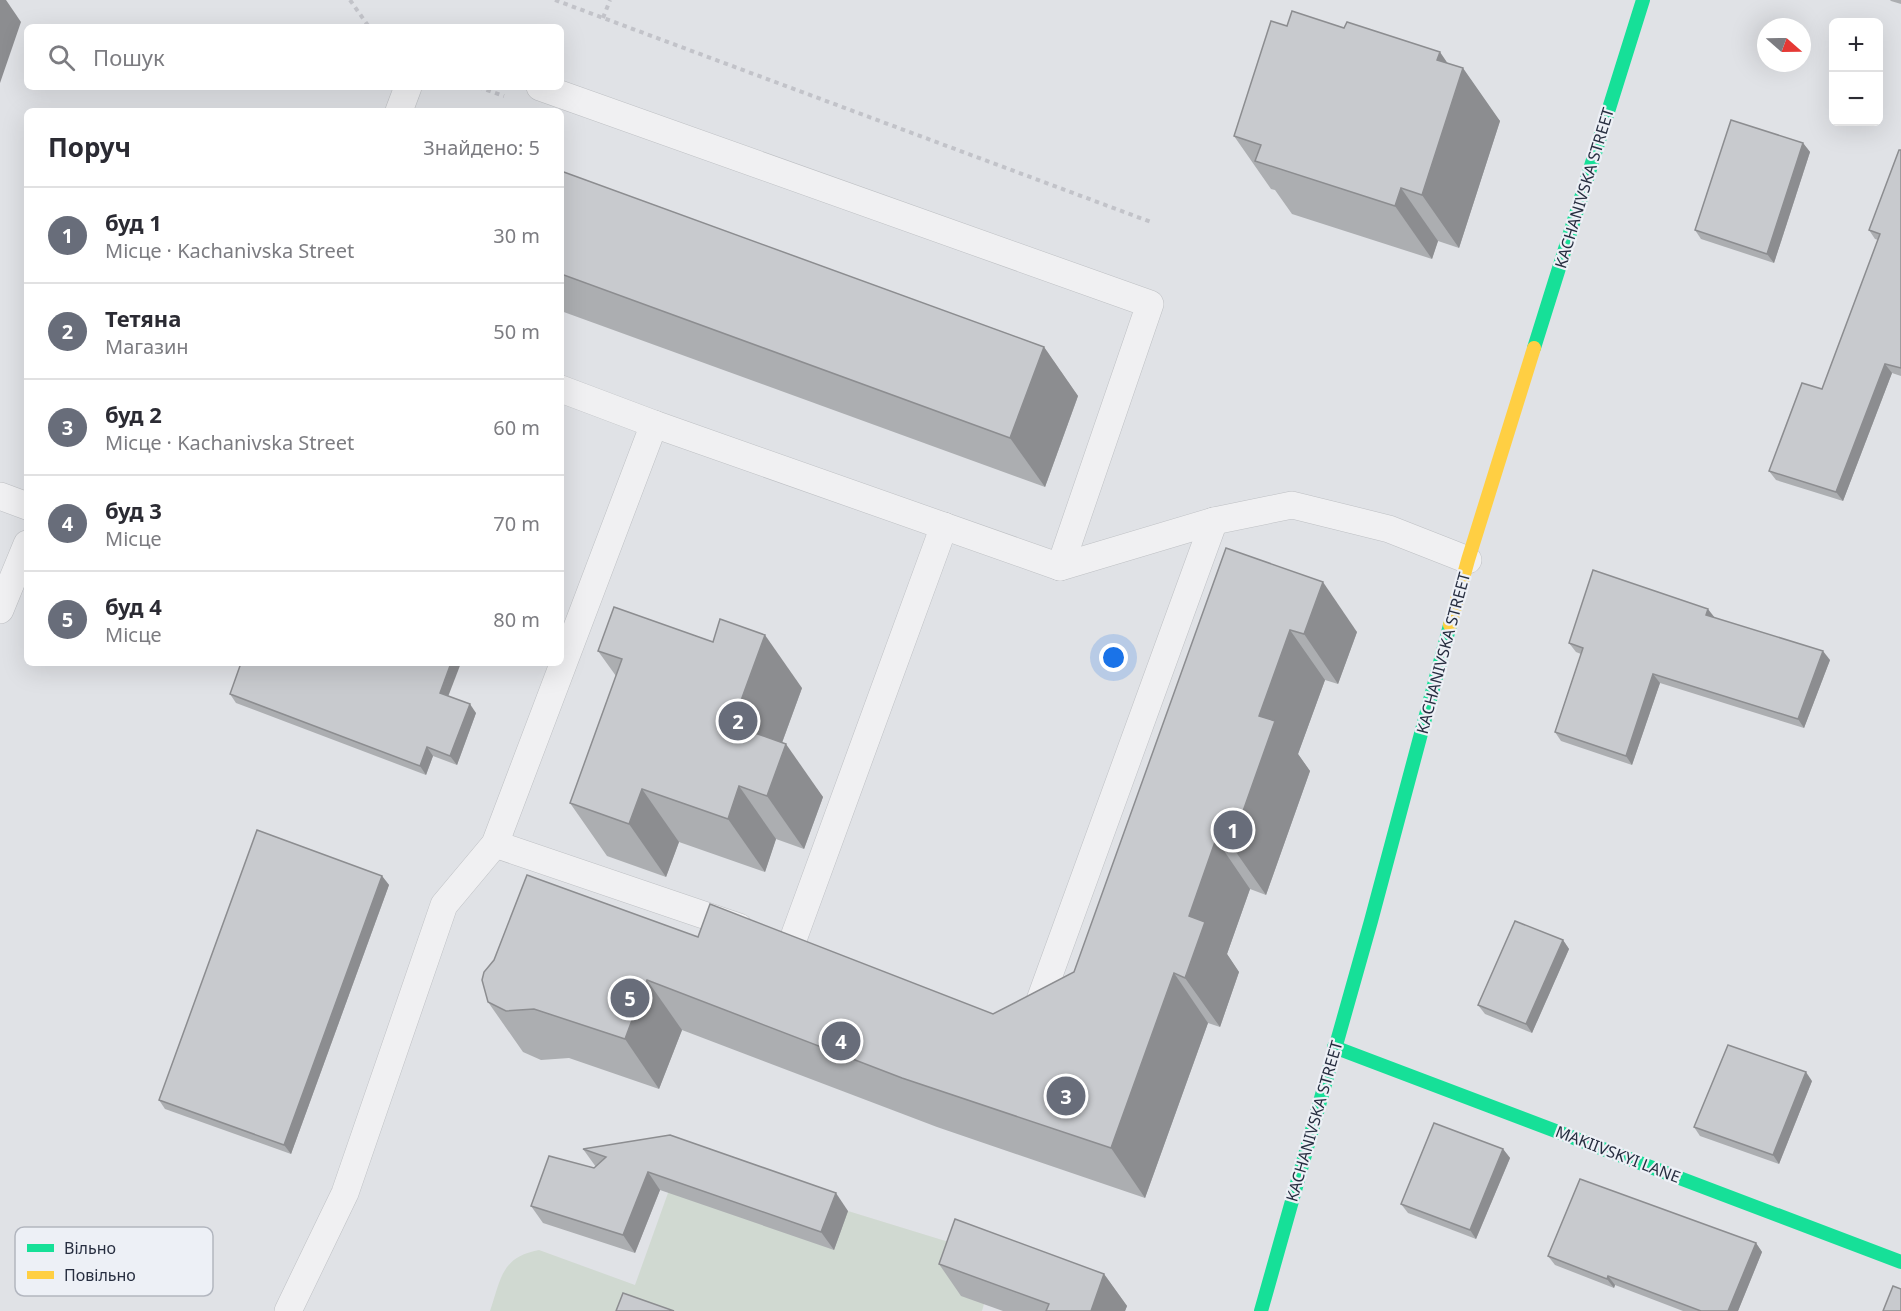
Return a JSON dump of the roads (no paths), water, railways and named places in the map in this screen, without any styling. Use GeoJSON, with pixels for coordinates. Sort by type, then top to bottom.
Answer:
{"type":"FeatureCollection","features":[{"type":"Feature","properties":{"kind":"street","name":"KACHANIVSKA STREET"},"geometry":{"type":"LineString","coordinates":[[1261,1311],[1374,911],[1468,560],[1643,0]]}},
{"type":"Feature","properties":{"kind":"street","name":"MAKIIVSKYI LANE"},"geometry":{"type":"LineString","coordinates":[[1334,1047],[1901,1262]]}},
{"type":"Feature","properties":{"kind":"lane"},"geometry":{"type":"LineString","coordinates":[[400,108],[407,90]]}},
{"type":"Feature","properties":{"kind":"lane"},"geometry":{"type":"LineString","coordinates":[[548,90],[1150,304],[1060,567]]}},
{"type":"Feature","properties":{"kind":"lane"},"geometry":{"type":"LineString","coordinates":[[564,390],[1060,567],[1214,521],[1292,505],[1389,529],[1468,560]]}},
{"type":"Feature","properties":{"kind":"lane"},"geometry":{"type":"LineString","coordinates":[[564,662],[654,424]]}},
{"type":"Feature","properties":{"kind":"lane"},"geometry":{"type":"LineString","coordinates":[[0,496],[24,505]]}},
{"type":"Feature","properties":{"kind":"lane"},"geometry":{"type":"LineString","coordinates":[[1007,1023],[1029,1031],[1214,521]]}},
{"type":"Feature","properties":{"kind":"lane"},"geometry":{"type":"LineString","coordinates":[[495,844],[783,942],[944,526]]}},
{"type":"Feature","properties":{"kind":"lane"},"geometry":{"type":"LineString","coordinates":[[0,610],[24,551]]}},
{"type":"Feature","properties":{"kind":"lane"},"geometry":{"type":"LineString","coordinates":[[288,1311],[345,1193],[444,905],[495,844],[562,666]]}},
{"type":"Feature","properties":{"kind":"place","name":"Тетяна"},"geometry":{"type":"Point","coordinates":[738,721]}},
{"type":"Feature","properties":{"kind":"place","name":"буд 1"},"geometry":{"type":"Point","coordinates":[1233,830]}},
{"type":"Feature","properties":{"kind":"place","name":"буд 4"},"geometry":{"type":"Point","coordinates":[630,998]}},
{"type":"Feature","properties":{"kind":"place","name":"буд 3"},"geometry":{"type":"Point","coordinates":[841,1041]}},
{"type":"Feature","properties":{"kind":"place","name":"буд 2"},"geometry":{"type":"Point","coordinates":[1066,1096]}}]}
